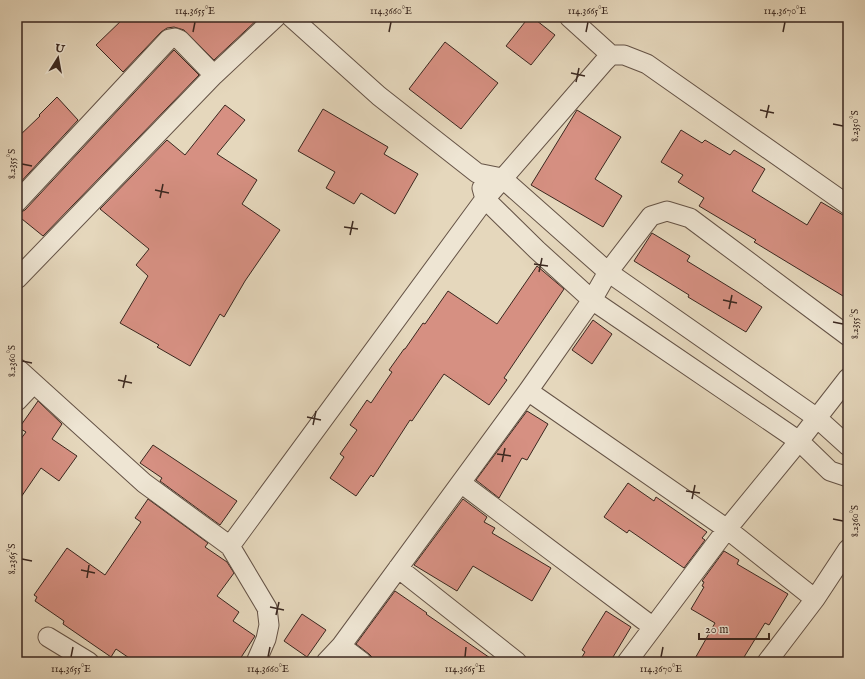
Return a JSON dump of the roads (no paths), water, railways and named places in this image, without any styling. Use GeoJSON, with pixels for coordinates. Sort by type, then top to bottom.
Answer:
{"type":"FeatureCollection","features":[{"type":"Feature","properties":{"kind":"street"},"geometry":{"type":"LineString","coordinates":[[17,279],[214,75],[276,17]]}},
{"type":"Feature","properties":{"kind":"street"},"geometry":{"type":"LineString","coordinates":[[291,17],[378,96],[477,173],[502,178],[608,272],[817,418],[848,446]]}},
{"type":"Feature","properties":{"kind":"street"},"geometry":{"type":"LineString","coordinates":[[569,17],[611,55],[624,55],[647,64],[848,205]]}},
{"type":"Feature","properties":{"kind":"street"},"geometry":{"type":"LineString","coordinates":[[17,202],[169,39],[175,38],[180,40],[214,75]]}},
{"type":"Feature","properties":{"kind":"street"},"geometry":{"type":"LineString","coordinates":[[230,546],[502,178],[611,55]]}},
{"type":"Feature","properties":{"kind":"street"},"geometry":{"type":"LineString","coordinates":[[477,173],[486,199],[537,250],[592,300],[799,441],[830,471],[848,477]]}},
{"type":"Feature","properties":{"kind":"street"},"geometry":{"type":"LineString","coordinates":[[326,662],[341,646],[528,392],[592,300],[608,272],[651,216],[667,210],[690,218],[848,336]]}},
{"type":"Feature","properties":{"kind":"street"},"geometry":{"type":"LineString","coordinates":[[17,368],[144,483],[230,546],[267,608],[268,625],[266,639],[256,662]]}},
{"type":"Feature","properties":{"kind":"street"},"geometry":{"type":"LineString","coordinates":[[627,662],[727,529],[848,378]]}},
{"type":"Feature","properties":{"kind":"street"},"geometry":{"type":"LineString","coordinates":[[17,402],[33,384]]}},
{"type":"Feature","properties":{"kind":"street"},"geometry":{"type":"LineString","coordinates":[[528,392],[727,529],[815,599]]}},
{"type":"Feature","properties":{"kind":"street"},"geometry":{"type":"LineString","coordinates":[[461,483],[653,627]]}},
{"type":"Feature","properties":{"kind":"street"},"geometry":{"type":"LineString","coordinates":[[767,662],[815,599],[848,549]]}},
{"type":"Feature","properties":{"kind":"street"},"geometry":{"type":"LineString","coordinates":[[398,568],[517,662]]}},
{"type":"Feature","properties":{"kind":"street"},"geometry":{"type":"LineString","coordinates":[[48,637],[89,662]]}},
{"type":"Feature","properties":{"kind":"street"},"geometry":{"type":"LineString","coordinates":[[341,646],[362,662]]}}]}
